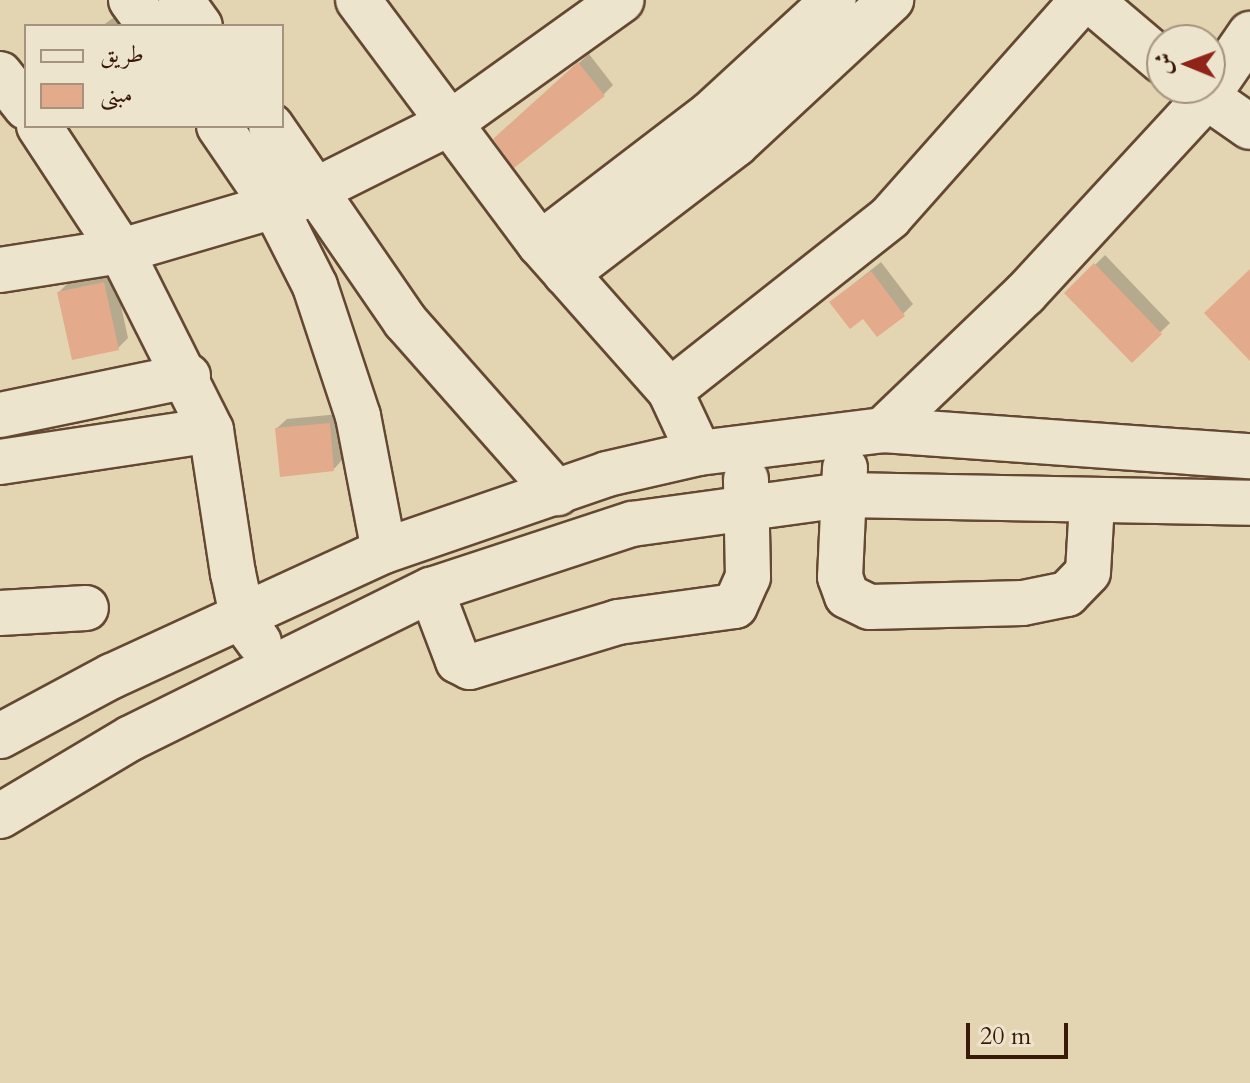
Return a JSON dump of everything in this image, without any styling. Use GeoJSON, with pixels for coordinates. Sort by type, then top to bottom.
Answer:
{"type":"FeatureCollection","features":[{"type":"Feature","properties":{"kind":"street"},"geometry":{"type":"LineString","coordinates":[[131,0],[149,24]]}},
{"type":"Feature","properties":{"kind":"street"},"geometry":{"type":"LineString","coordinates":[[181,0],[199,24]]}},
{"type":"Feature","properties":{"kind":"street"},"geometry":{"type":"LineString","coordinates":[[0,270],[121,251],[274,207],[316,190],[450,123],[622,0]]}},
{"type":"Feature","properties":{"kind":"street"},"geometry":{"type":"LineString","coordinates":[[553,259],[834,0]]}},
{"type":"Feature","properties":{"kind":"street"},"geometry":{"type":"LineString","coordinates":[[553,259],[736,144],[891,0]]}},
{"type":"Feature","properties":{"kind":"street"},"geometry":{"type":"LineString","coordinates":[[670,391],[890,217],[1083,0]]}},
{"type":"Feature","properties":{"kind":"street"},"geometry":{"type":"LineString","coordinates":[[1090,0],[1146,47]]}},
{"type":"Feature","properties":{"kind":"street"},"geometry":{"type":"LineString","coordinates":[[362,2],[553,259],[720,449],[750,505],[748,577],[735,606],[618,622],[470,667],[458,661],[431,590]]}},
{"type":"Feature","properties":{"kind":"street"},"geometry":{"type":"LineString","coordinates":[[1226,62],[1250,34]]}},
{"type":"Feature","properties":{"kind":"street"},"geometry":{"type":"LineString","coordinates":[[0,74],[24,105]]}},
{"type":"Feature","properties":{"kind":"street"},"geometry":{"type":"LineString","coordinates":[[1063,441],[1088,572],[1067,594],[1023,603],[870,607],[847,596],[840,577],[845,495],[864,432],[1025,294],[1190,104]]}},
{"type":"Feature","properties":{"kind":"street"},"geometry":{"type":"LineString","coordinates":[[1216,104],[1250,127]]}},
{"type":"Feature","properties":{"kind":"street"},"geometry":{"type":"LineString","coordinates":[[0,111],[24,108]]}},
{"type":"Feature","properties":{"kind":"street"},"geometry":{"type":"LineString","coordinates":[[40,128],[121,251],[188,376],[211,430],[243,620],[276,666]]}},
{"type":"Feature","properties":{"kind":"street"},"geometry":{"type":"LineString","coordinates":[[220,128],[274,207],[315,286],[354,402],[384,551]]}},
{"type":"Feature","properties":{"kind":"street"},"geometry":{"type":"LineString","coordinates":[[272,128],[405,321],[557,493]]}},
{"type":"Feature","properties":{"kind":"street"},"geometry":{"type":"LineString","coordinates":[[0,415],[188,376]]}},
{"type":"Feature","properties":{"kind":"street"},"geometry":{"type":"LineString","coordinates":[[0,462],[211,430]]}},
{"type":"Feature","properties":{"kind":"street"},"geometry":{"type":"LineString","coordinates":[[0,736],[112,676],[243,620],[384,551],[557,493],[720,449],[864,432],[1063,441],[1250,456]]}},
{"type":"Feature","properties":{"kind":"street"},"geometry":{"type":"LineString","coordinates":[[0,816],[131,738],[431,590],[632,524],[750,505],[845,495],[1077,502],[1250,503]]}},
{"type":"Feature","properties":{"kind":"street"},"geometry":{"type":"LineString","coordinates":[[0,613],[86,608]]}},
{"type":"Feature","properties":{"kind":"building"},"geometry":{"type":"Polygon","coordinates":[[[578,62],[605,96],[514,168],[493,139],[578,62]]]}},
{"type":"Feature","properties":{"kind":"building"},"geometry":{"type":"Polygon","coordinates":[[[1094,263],[1162,334],[1132,363],[1064,293],[1094,263]]]}},
{"type":"Feature","properties":{"kind":"building"},"geometry":{"type":"Polygon","coordinates":[[[1250,269],[1250,361],[1204,313],[1250,269]]]}},
{"type":"Feature","properties":{"kind":"building"},"geometry":{"type":"Polygon","coordinates":[[[871,271],[905,316],[877,337],[863,319],[850,329],[829,302],[871,271]]]}},
{"type":"Feature","properties":{"kind":"building"},"geometry":{"type":"Polygon","coordinates":[[[104,282],[119,350],[72,360],[57,292],[104,282]]]}},
{"type":"Feature","properties":{"kind":"building"},"geometry":{"type":"Polygon","coordinates":[[[330,423],[334,471],[280,477],[275,428],[330,423]]]}}]}
